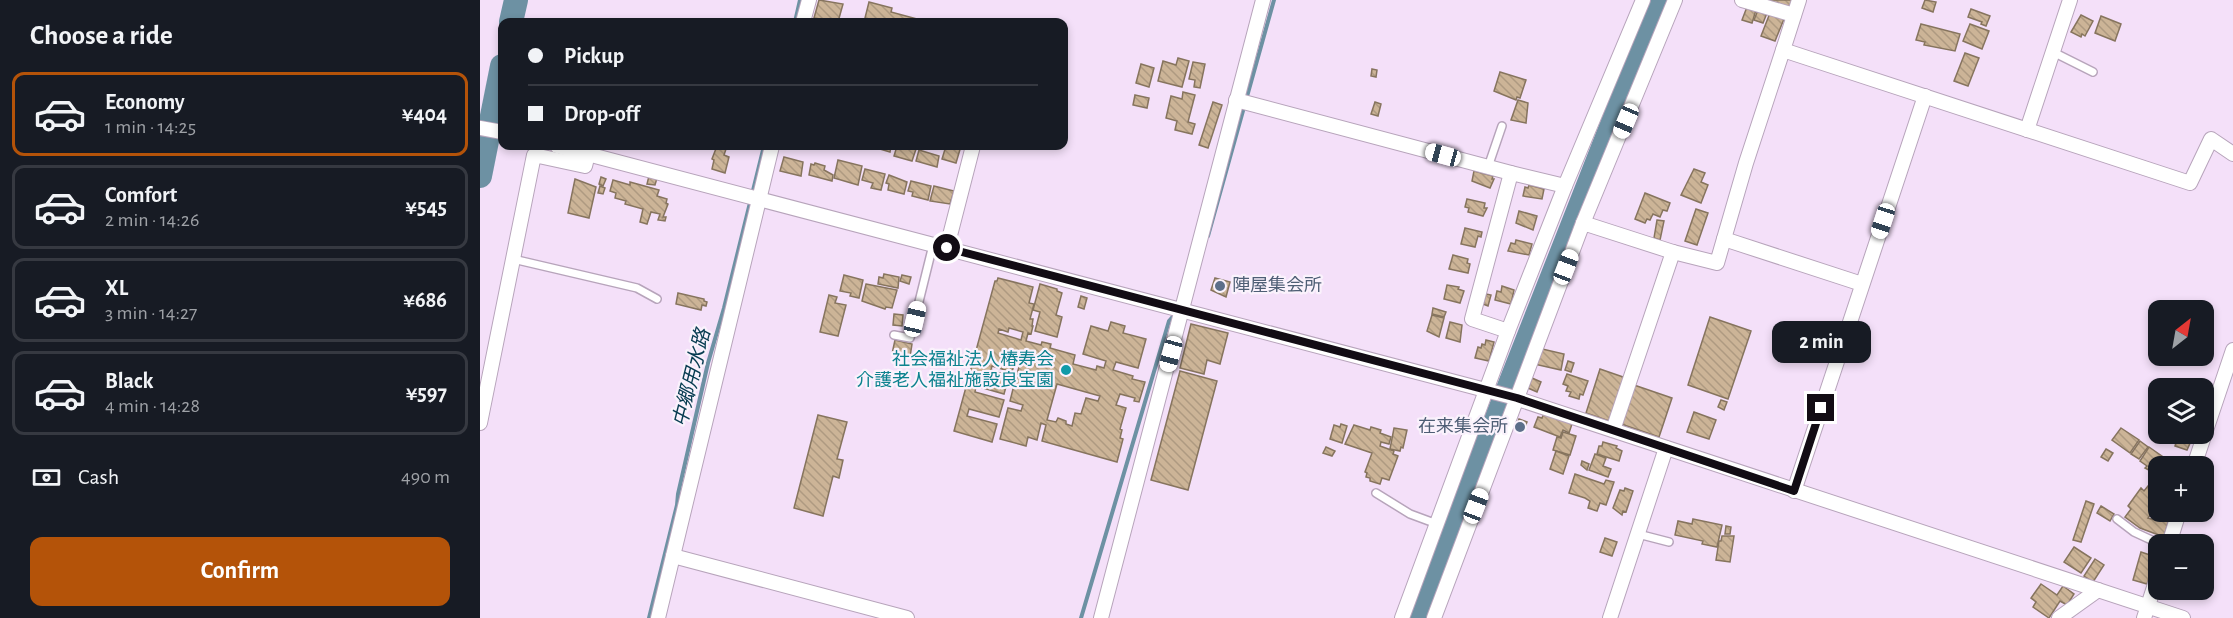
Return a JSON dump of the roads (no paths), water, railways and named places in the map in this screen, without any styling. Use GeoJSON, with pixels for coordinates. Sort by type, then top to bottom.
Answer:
{"type":"FeatureCollection","features":[{"type":"Feature","properties":{"kind":"street"},"geometry":{"type":"LineString","coordinates":[[804,18],[808,0]]}},
{"type":"Feature","properties":{"kind":"street"},"geometry":{"type":"LineString","coordinates":[[1101,618],[1263,0]]}},
{"type":"Feature","properties":{"kind":"street"},"geometry":{"type":"LineString","coordinates":[[1401,618],[1491,391],[1508,331],[1565,186],[1643,0]]}},
{"type":"Feature","properties":{"kind":"street"},"geometry":{"type":"LineString","coordinates":[[1434,618],[1514,398],[1675,0]]}},
{"type":"Feature","properties":{"kind":"street"},"geometry":{"type":"LineString","coordinates":[[1742,0],[1794,15]]}},
{"type":"Feature","properties":{"kind":"street"},"geometry":{"type":"LineString","coordinates":[[1583,223],[1673,252],[1717,263],[1746,163],[1799,0]]}},
{"type":"Feature","properties":{"kind":"street"},"geometry":{"type":"LineString","coordinates":[[2027,130],[2070,0]]}},
{"type":"Feature","properties":{"kind":"street"},"geometry":{"type":"LineString","coordinates":[[1783,50],[2190,183],[2211,139],[2233,154]]}},
{"type":"Feature","properties":{"kind":"street"},"geometry":{"type":"LineString","coordinates":[[1794,491],[1925,96]]}},
{"type":"Feature","properties":{"kind":"street"},"geometry":{"type":"LineString","coordinates":[[1236,100],[1565,186]]}},
{"type":"Feature","properties":{"kind":"street"},"geometry":{"type":"LineString","coordinates":[[480,128],[498,131]]}},
{"type":"Feature","properties":{"kind":"street"},"geometry":{"type":"LineString","coordinates":[[480,423],[534,155],[585,166],[589,150],[947,248],[1491,391],[2098,590],[2146,612],[2182,618]]}},
{"type":"Feature","properties":{"kind":"street"},"geometry":{"type":"LineString","coordinates":[[658,618],[771,150]]}},
{"type":"Feature","properties":{"kind":"street"},"geometry":{"type":"LineString","coordinates":[[947,248],[972,150]]}},
{"type":"Feature","properties":{"kind":"street"},"geometry":{"type":"LineString","coordinates":[[1508,331],[1472,319],[1511,173]]}},
{"type":"Feature","properties":{"kind":"street"},"geometry":{"type":"LineString","coordinates":[[1724,239],[1862,284]]}},
{"type":"Feature","properties":{"kind":"street"},"geometry":{"type":"LineString","coordinates":[[1613,430],[1673,252]]}},
{"type":"Feature","properties":{"kind":"street"},"geometry":{"type":"LineString","coordinates":[[2197,456],[2233,350]]}},
{"type":"Feature","properties":{"kind":"street"},"geometry":{"type":"LineString","coordinates":[[1610,618],[1666,448]]}},
{"type":"Feature","properties":{"kind":"street"},"geometry":{"type":"LineString","coordinates":[[673,556],[907,618]]}},
{"type":"Feature","properties":{"kind":"street"},"geometry":{"type":"LineString","coordinates":[[2059,618],[2098,590]]}},
{"type":"Feature","properties":{"kind":"lane"},"geometry":{"type":"LineString","coordinates":[[2053,52],[2093,72]]}},
{"type":"Feature","properties":{"kind":"lane"},"geometry":{"type":"LineString","coordinates":[[1488,167],[1502,126]]}},
{"type":"Feature","properties":{"kind":"lane"},"geometry":{"type":"LineString","coordinates":[[894,334],[910,338],[933,244]]}},
{"type":"Feature","properties":{"kind":"lane"},"geometry":{"type":"LineString","coordinates":[[513,259],[637,288],[657,298]]}},
{"type":"Feature","properties":{"kind":"lane"},"geometry":{"type":"LineString","coordinates":[[1376,493],[1410,513],[1437,524]]}},
{"type":"Feature","properties":{"kind":"lane"},"geometry":{"type":"LineString","coordinates":[[2117,519],[2134,532],[2148,538]]}},
{"type":"Feature","properties":{"kind":"lane"},"geometry":{"type":"LineString","coordinates":[[1638,534],[1669,543]]}},
{"type":"Feature","properties":{"kind":"waterway"},"geometry":{"type":"LineString","coordinates":[[512,18],[516,0]]}},
{"type":"Feature","properties":{"kind":"waterway","name":"中郷用水路"},"geometry":{"type":"LineString","coordinates":[[796,18],[800,0]]}},
{"type":"Feature","properties":{"kind":"waterway"},"geometry":{"type":"LineString","coordinates":[[1208,236],[1274,0]]}},
{"type":"Feature","properties":{"kind":"waterway"},"geometry":{"type":"LineString","coordinates":[[1418,618],[1659,0]]}},
{"type":"Feature","properties":{"kind":"waterway"},"geometry":{"type":"LineString","coordinates":[[480,176],[498,86]]}},
{"type":"Feature","properties":{"kind":"waterway","name":"中郷用水路"},"geometry":{"type":"LineString","coordinates":[[649,618],[677,505],[708,363],[763,150]]}},
{"type":"Feature","properties":{"kind":"waterway"},"geometry":{"type":"LineString","coordinates":[[1081,618],[1169,321],[1176,313]]}},
{"type":"Feature","properties":{"kind":"place","name":"陣屋集会所"},"geometry":{"type":"Point","coordinates":[1220,286]}},
{"type":"Feature","properties":{"kind":"place","name":"社会福祉法人椿寿会 介護老人福祉施設良宝園"},"geometry":{"type":"Point","coordinates":[1066,370]}},
{"type":"Feature","properties":{"kind":"place","name":"在来集会所"},"geometry":{"type":"Point","coordinates":[1520,427]}}]}
